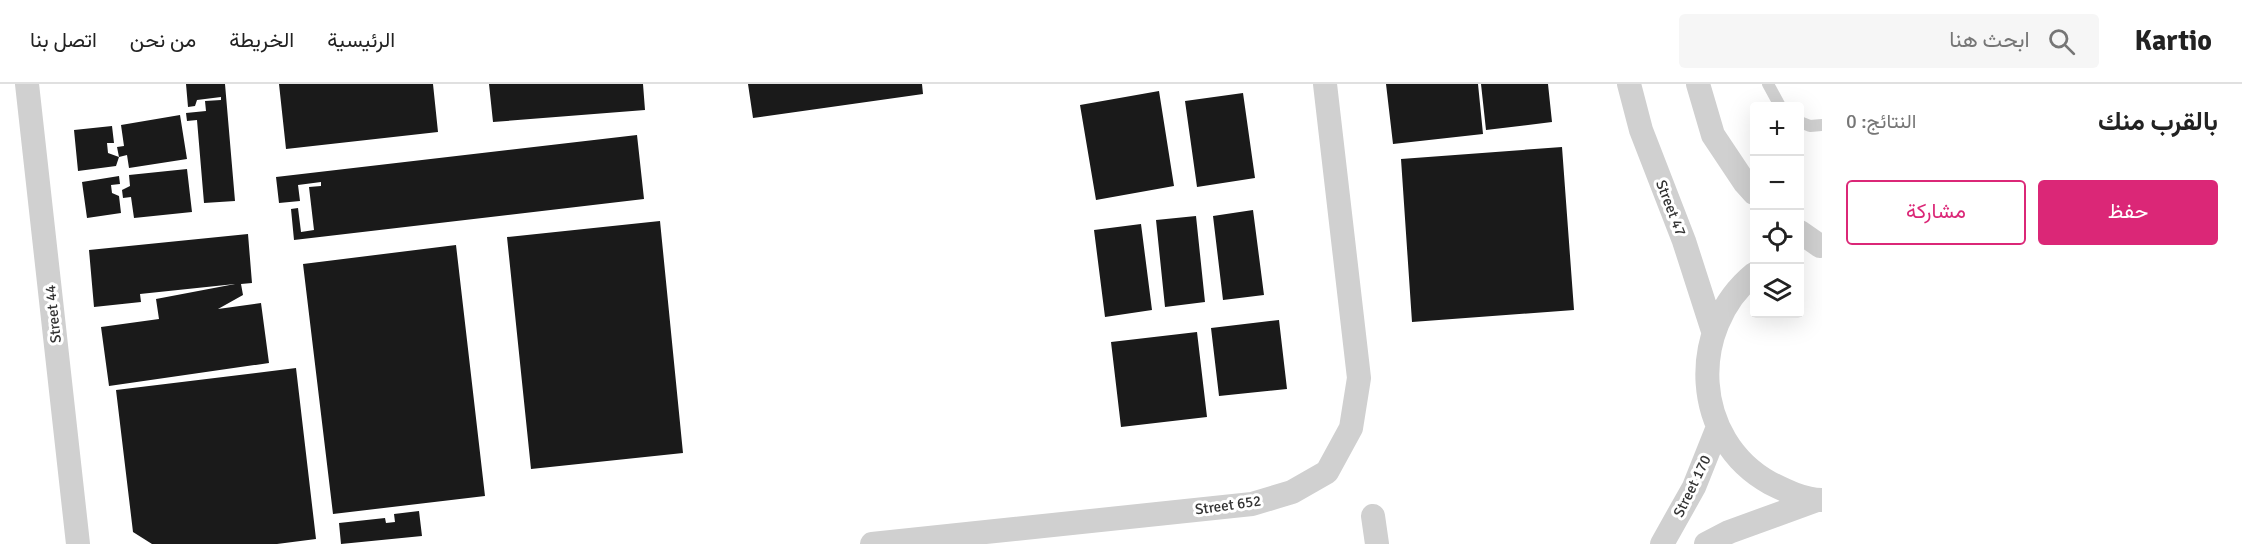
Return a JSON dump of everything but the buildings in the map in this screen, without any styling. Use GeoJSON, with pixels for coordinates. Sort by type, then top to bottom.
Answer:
{"type":"FeatureCollection","features":[{"type":"Feature","properties":{"kind":"street","name":"Street 44"},"geometry":{"type":"LineString","coordinates":[[27,84],[78,544]]}},
{"type":"Feature","properties":{"kind":"street","name":"Street 652"},"geometry":{"type":"LineString","coordinates":[[872,544],[1252,504],[1292,492],[1327,472],[1352,428],[1359,378],[1325,84]]}},
{"type":"Feature","properties":{"kind":"street","name":"Street 47"},"geometry":{"type":"LineString","coordinates":[[1629,84],[1641,130],[1683,241],[1713,332]]}},
{"type":"Feature","properties":{"kind":"street"},"geometry":{"type":"LineString","coordinates":[[1698,84],[1713,135],[1750,188]]}},
{"type":"Feature","properties":{"kind":"street"},"geometry":{"type":"LineString","coordinates":[[1804,236],[1814,247]]}},
{"type":"Feature","properties":{"kind":"street"},"geometry":{"type":"LineString","coordinates":[[1750,278],[1725,306],[1713,332],[1706,364],[1708,396],[1718,427],[1735,455],[1758,477],[1786,492],[1820,500]]}},
{"type":"Feature","properties":{"kind":"street","name":"Street 170"},"geometry":{"type":"LineString","coordinates":[[1662,544],[1694,487],[1718,427]]}},
{"type":"Feature","properties":{"kind":"street"},"geometry":{"type":"LineString","coordinates":[[1706,544],[1729,532],[1820,500]]}},
{"type":"Feature","properties":{"kind":"street"},"geometry":{"type":"LineString","coordinates":[[1372,516],[1377,544]]}},
{"type":"Feature","properties":{"kind":"lane"},"geometry":{"type":"LineString","coordinates":[[1768,84],[1778,102]]}},
{"type":"Feature","properties":{"kind":"lane"},"geometry":{"type":"LineString","coordinates":[[1804,124],[1810,126],[1822,125]]}}]}
